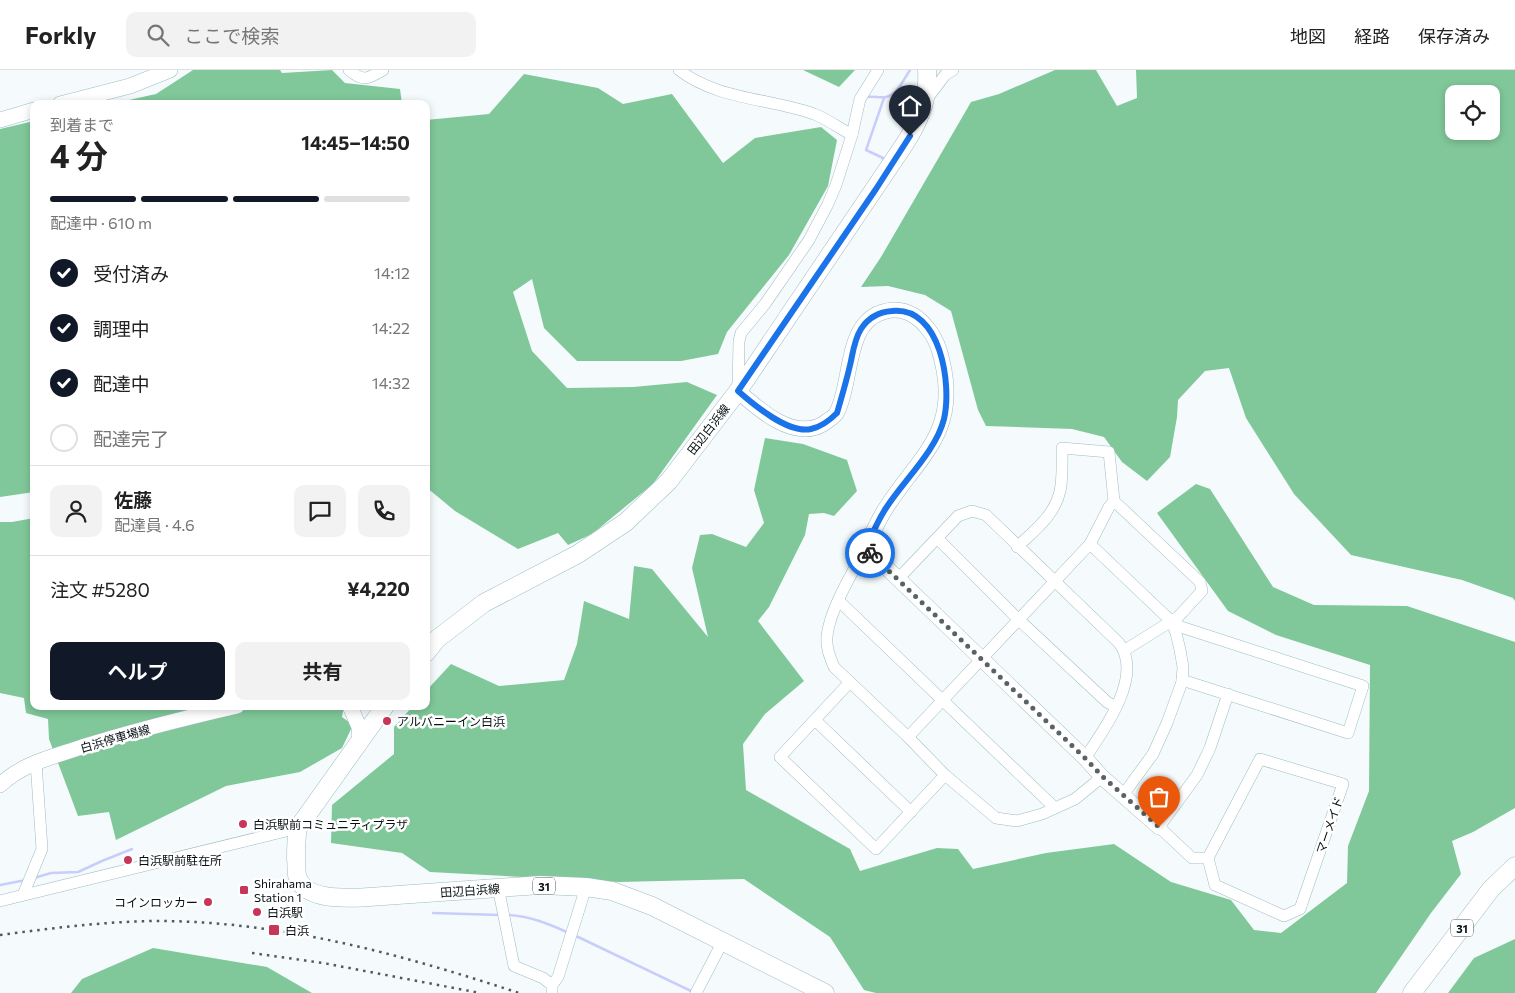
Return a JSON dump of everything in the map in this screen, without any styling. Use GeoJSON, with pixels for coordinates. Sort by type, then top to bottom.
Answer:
{"type":"FeatureCollection","features":[{"type":"Feature","properties":{"kind":"main road","name":"田辺白浜線"},"geometry":{"type":"LineString","coordinates":[[430,648],[437,639],[484,603],[578,554],[626,522],[669,480],[738,391],[915,127],[925,101],[927,70]]}},
{"type":"Feature","properties":{"kind":"main road"},"geometry":{"type":"LineString","coordinates":[[298,828],[382,710]]}},
{"type":"Feature","properties":{"kind":"main road","name":"田辺白浜線"},"geometry":{"type":"LineString","coordinates":[[298,828],[296,840],[297,876],[304,887],[326,897],[369,897],[540,885],[586,887],[612,891],[652,906],[825,993]]}},
{"type":"Feature","properties":{"kind":"main road","name":"31"},"geometry":{"type":"LineString","coordinates":[[1412,993],[1491,889],[1515,866]]}},
{"type":"Feature","properties":{"kind":"street"},"geometry":{"type":"LineString","coordinates":[[76,100],[130,86],[170,70]]}},
{"type":"Feature","properties":{"kind":"street"},"geometry":{"type":"LineString","coordinates":[[349,70],[358,77],[369,78],[383,70]]}},
{"type":"Feature","properties":{"kind":"street"},"geometry":{"type":"LineString","coordinates":[[679,70],[689,77],[721,92],[770,102],[816,115],[852,135]]}},
{"type":"Feature","properties":{"kind":"street"},"geometry":{"type":"LineString","coordinates":[[878,70],[860,99],[852,135],[836,185],[810,240],[765,304],[741,334],[738,391],[751,403],[781,423],[810,430],[837,413],[855,342],[861,329],[873,316],[896,310],[909,312],[923,322],[934,336],[942,356],[947,399],[944,419],[937,438],[886,508],[839,601],[826,638],[828,652],[834,667],[945,775],[996,818],[1017,821],[1042,814],[1075,799],[1102,776]]}},
{"type":"Feature","properties":{"kind":"street"},"geometry":{"type":"LineString","coordinates":[[925,101],[945,75],[953,70]]}},
{"type":"Feature","properties":{"kind":"street"},"geometry":{"type":"LineString","coordinates":[[0,120],[30,111]]}},
{"type":"Feature","properties":{"kind":"street"},"geometry":{"type":"LineString","coordinates":[[1017,547],[1051,512],[1060,492],[1062,448],[1109,452],[1114,501],[1200,582],[1202,591],[1178,617],[1124,650]]}},
{"type":"Feature","properties":{"kind":"street"},"geometry":{"type":"LineString","coordinates":[[908,737],[1090,544],[1114,501]]}},
{"type":"Feature","properties":{"kind":"street"},"geometry":{"type":"LineString","coordinates":[[898,579],[958,516],[972,512],[986,515],[1017,547],[1120,643],[1124,650],[1128,669],[1127,678],[1107,725],[1085,758]]}},
{"type":"Feature","properties":{"kind":"street"},"geometry":{"type":"LineString","coordinates":[[937,538],[1018,619],[1107,702],[1116,707]]}},
{"type":"Feature","properties":{"kind":"street"},"geometry":{"type":"LineString","coordinates":[[1090,544],[1171,621],[1181,627],[1363,686],[1348,733],[1182,680]]}},
{"type":"Feature","properties":{"kind":"street"},"geometry":{"type":"LineString","coordinates":[[866,548],[1102,776],[1192,858],[1208,858]]}},
{"type":"Feature","properties":{"kind":"street"},"geometry":{"type":"LineString","coordinates":[[839,601],[1055,808]]}},
{"type":"Feature","properties":{"kind":"street"},"geometry":{"type":"LineString","coordinates":[[1123,795],[1153,754],[1167,723],[1182,680],[1183,667],[1180,650],[1171,621]]}},
{"type":"Feature","properties":{"kind":"street"},"geometry":{"type":"LineString","coordinates":[[850,682],[780,757],[876,849],[945,775]]}},
{"type":"Feature","properties":{"kind":"street"},"geometry":{"type":"LineString","coordinates":[[1159,827],[1197,776],[1210,748],[1228,694]]}},
{"type":"Feature","properties":{"kind":"street","name":"白浜停車場線"},"geometry":{"type":"LineString","coordinates":[[0,786],[24,768],[36,762],[160,724],[220,710]]}},
{"type":"Feature","properties":{"kind":"street"},"geometry":{"type":"LineString","coordinates":[[352,710],[359,727],[360,742]]}},
{"type":"Feature","properties":{"kind":"street"},"geometry":{"type":"LineString","coordinates":[[815,720],[911,812]]}},
{"type":"Feature","properties":{"kind":"street","name":"マーメイド"},"geometry":{"type":"LineString","coordinates":[[1260,759],[1343,784],[1300,909],[1284,916],[1215,885],[1208,858],[1260,759]]}},
{"type":"Feature","properties":{"kind":"street"},"geometry":{"type":"LineString","coordinates":[[23,895],[42,849],[36,762]]}},
{"type":"Feature","properties":{"kind":"street"},"geometry":{"type":"LineString","coordinates":[[0,901],[298,828]]}},
{"type":"Feature","properties":{"kind":"street"},"geometry":{"type":"LineString","coordinates":[[498,888],[514,966],[543,978],[552,989],[558,977],[586,887]]}},
{"type":"Feature","properties":{"kind":"street"},"geometry":{"type":"LineString","coordinates":[[697,992],[724,941]]}},
{"type":"Feature","properties":{"kind":"green space"},"geometry":{"type":"Polygon","coordinates":[[[193,70],[280,70],[282,73],[332,70],[345,83],[400,89],[401,100],[129,100],[156,94],[193,70]]]}},
{"type":"Feature","properties":{"kind":"green space"},"geometry":{"type":"Polygon","coordinates":[[[803,70],[855,70],[839,87],[803,70]]]}},
{"type":"Feature","properties":{"kind":"green space"},"geometry":{"type":"Polygon","coordinates":[[[1055,70],[1096,70],[1117,106],[1137,98],[1136,70],[1515,70],[1515,601],[1513,598],[1462,580],[1351,555],[1294,494],[1246,418],[1229,368],[1205,371],[1178,400],[1170,457],[1147,481],[1122,462],[1104,437],[1072,429],[986,426],[978,410],[951,311],[925,295],[888,286],[861,287],[881,257],[971,102],[999,94],[1055,70]]]}},
{"type":"Feature","properties":{"kind":"green space"},"geometry":{"type":"Polygon","coordinates":[[[524,74],[598,88],[623,104],[672,94],[723,163],[755,138],[821,127],[837,140],[828,186],[789,255],[727,332],[718,354],[681,361],[577,361],[544,328],[532,279],[513,292],[532,351],[567,388],[633,387],[687,382],[717,395],[653,484],[592,534],[568,545],[558,533],[518,549],[455,511],[430,490],[430,120],[489,114],[524,74]]]}},
{"type":"Feature","properties":{"kind":"green space"},"geometry":{"type":"Polygon","coordinates":[[[30,122],[30,493],[0,497],[0,129],[30,122]]]}},
{"type":"Feature","properties":{"kind":"green space"},"geometry":{"type":"Polygon","coordinates":[[[765,438],[803,444],[847,460],[857,491],[834,516],[824,513],[809,514],[805,535],[769,607],[758,621],[804,681],[765,714],[743,744],[746,790],[850,849],[860,871],[937,848],[958,849],[973,869],[1046,853],[1114,844],[1171,882],[1231,900],[1254,930],[1281,933],[1347,883],[1348,846],[1369,791],[1370,665],[1276,635],[1228,611],[1157,513],[1196,484],[1210,489],[1273,587],[1314,605],[1407,606],[1515,642],[1515,808],[1473,832],[1452,841],[1461,874],[1431,913],[1376,993],[876,993],[864,990],[830,937],[744,879],[619,882],[430,872],[402,853],[331,843],[332,805],[394,754],[394,727],[409,710],[430,710],[430,687],[451,664],[499,686],[564,680],[577,644],[584,601],[629,619],[634,566],[652,569],[708,637],[692,568],[700,535],[712,534],[746,547],[764,523],[754,490],[765,438]]]}},
{"type":"Feature","properties":{"kind":"green space"},"geometry":{"type":"Polygon","coordinates":[[[30,519],[30,710],[343,710],[342,717],[353,725],[342,748],[300,772],[226,786],[116,840],[109,812],[78,816],[49,739],[48,719],[26,713],[24,698],[0,693],[0,522],[30,519]]]}},
{"type":"Feature","properties":{"kind":"green space"},"geometry":{"type":"Polygon","coordinates":[[[1515,939],[1515,993],[1448,993],[1474,958],[1515,939]]]}},
{"type":"Feature","properties":{"kind":"green space"},"geometry":{"type":"Polygon","coordinates":[[[153,948],[267,967],[312,993],[71,993],[82,979],[153,948]]]}},
{"type":"Feature","properties":{"kind":"waterway"},"geometry":{"type":"LineString","coordinates":[[866,97],[890,96],[900,86],[910,70]]}},
{"type":"Feature","properties":{"kind":"waterway"},"geometry":{"type":"LineString","coordinates":[[883,164],[883,158],[866,150],[884,98]]}},
{"type":"Feature","properties":{"kind":"waterway"},"geometry":{"type":"LineString","coordinates":[[34,878],[51,873],[78,872],[132,849]]}},
{"type":"Feature","properties":{"kind":"waterway"},"geometry":{"type":"LineString","coordinates":[[0,885],[26,880]]}},
{"type":"Feature","properties":{"kind":"waterway"},"geometry":{"type":"LineString","coordinates":[[433,913],[500,915]]}},
{"type":"Feature","properties":{"kind":"waterway"},"geometry":{"type":"LineString","coordinates":[[508,915],[532,919],[569,933]]}},
{"type":"Feature","properties":{"kind":"waterway"},"geometry":{"type":"LineString","coordinates":[[574,935],[693,992]]}},
{"type":"Feature","properties":{"kind":"railway"},"geometry":{"type":"LineString","coordinates":[[0,935],[81,925],[141,921],[208,923],[253,927],[343,943],[432,966],[519,993]]}},
{"type":"Feature","properties":{"kind":"railway"},"geometry":{"type":"LineString","coordinates":[[252,953],[323,963],[480,993]]}},
{"type":"Feature","properties":{"kind":"way so far"},"geometry":{"type":"LineString","coordinates":[[870,553],[1102,776],[1159,827]]}},
{"type":"Feature","properties":{"kind":"place","name":"アルバニーイン白浜"},"geometry":{"type":"Point","coordinates":[387,721]}},
{"type":"Feature","properties":{"kind":"place","name":"白浜駅前コミュニティプラザ"},"geometry":{"type":"Point","coordinates":[243,824]}},
{"type":"Feature","properties":{"kind":"place","name":"白浜駅前駐在所"},"geometry":{"type":"Point","coordinates":[128,860]}},
{"type":"Feature","properties":{"kind":"place","name":"Shirahama Station 1"},"geometry":{"type":"Point","coordinates":[244,890]}},
{"type":"Feature","properties":{"kind":"place","name":"コインロッカー"},"geometry":{"type":"Point","coordinates":[208,902]}},
{"type":"Feature","properties":{"kind":"place","name":"白浜駅"},"geometry":{"type":"Point","coordinates":[257,912]}},
{"type":"Feature","properties":{"kind":"place","name":"白浜"},"geometry":{"type":"Point","coordinates":[274,930]}},
{"type":"Feature","properties":{"kind":"route"},"geometry":{"type":"LineString","coordinates":[[870,553],[866,548],[880,518],[937,438],[944,419],[947,399],[942,356],[934,336],[923,322],[909,312],[896,310],[873,316],[861,329],[855,342],[837,413],[820,426],[810,430],[781,423],[751,403],[738,391],[910,136]]}}]}
